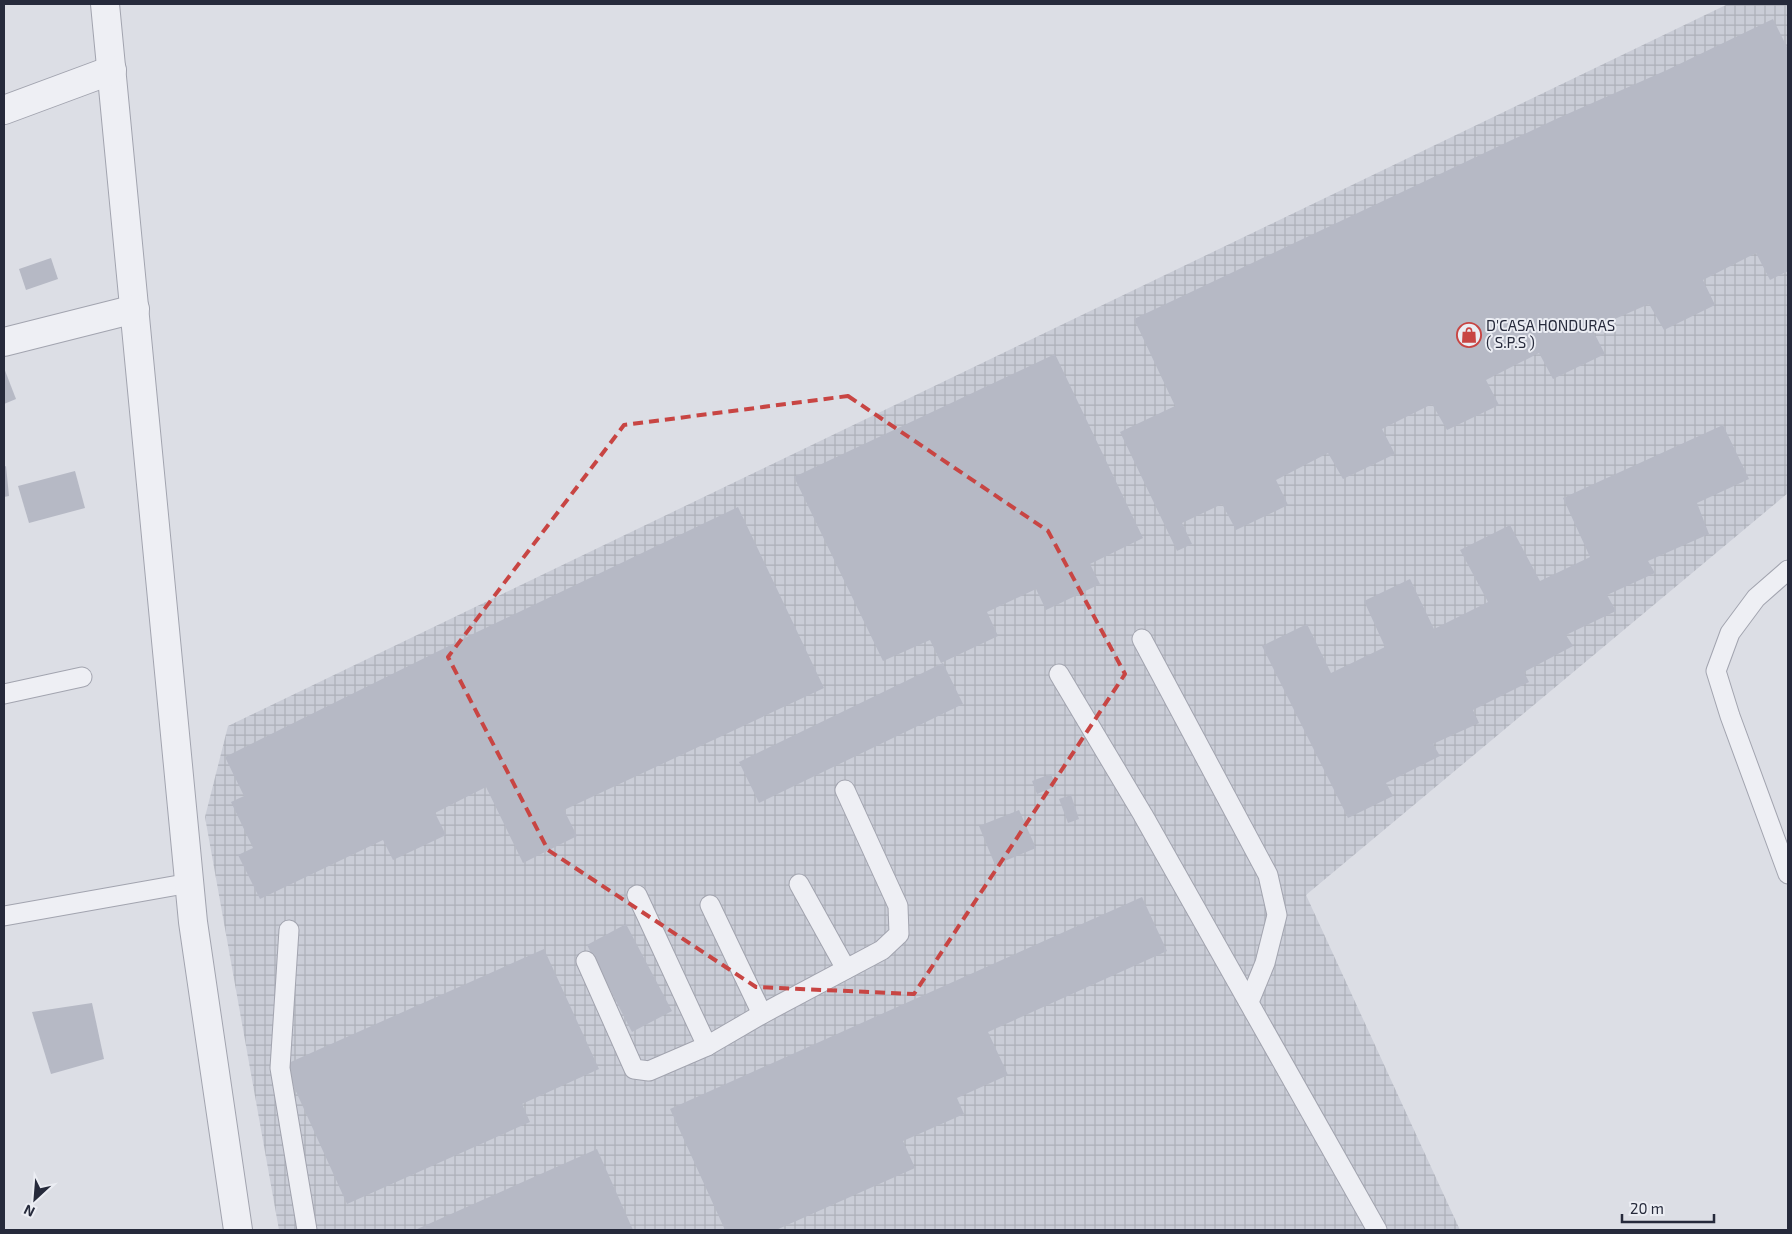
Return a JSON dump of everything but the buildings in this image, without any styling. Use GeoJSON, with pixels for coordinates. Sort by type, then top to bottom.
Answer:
{"type":"FeatureCollection","features":[{"type":"Feature","properties":{"kind":"street"},"geometry":{"type":"LineString","coordinates":[[105,4],[193,922],[238,1230]]}},
{"type":"Feature","properties":{"kind":"street"},"geometry":{"type":"LineString","coordinates":[[4,110],[112,70]]}},
{"type":"Feature","properties":{"kind":"street"},"geometry":{"type":"LineString","coordinates":[[4,342],[135,309]]}},
{"type":"Feature","properties":{"kind":"lane"},"geometry":{"type":"LineString","coordinates":[[1788,570],[1756,598],[1730,632],[1716,671],[1730,716],[1788,874]]}},
{"type":"Feature","properties":{"kind":"lane"},"geometry":{"type":"LineString","coordinates":[[1142,639],[1268,875],[1277,915],[1265,963],[1249,1002]]}},
{"type":"Feature","properties":{"kind":"lane"},"geometry":{"type":"LineString","coordinates":[[1059,674],[1143,816],[1377,1230]]}},
{"type":"Feature","properties":{"kind":"lane"},"geometry":{"type":"LineString","coordinates":[[4,694],[82,677]]}},
{"type":"Feature","properties":{"kind":"lane"},"geometry":{"type":"LineString","coordinates":[[586,961],[634,1069],[649,1071],[707,1046],[762,1014],[882,950],[899,934],[898,906],[845,790]]}},
{"type":"Feature","properties":{"kind":"lane"},"geometry":{"type":"LineString","coordinates":[[4,916],[190,883]]}},
{"type":"Feature","properties":{"kind":"lane"},"geometry":{"type":"LineString","coordinates":[[799,884],[846,969]]}},
{"type":"Feature","properties":{"kind":"lane"},"geometry":{"type":"LineString","coordinates":[[638,896],[707,1046]]}},
{"type":"Feature","properties":{"kind":"lane"},"geometry":{"type":"LineString","coordinates":[[710,905],[762,1014]]}},
{"type":"Feature","properties":{"kind":"lane"},"geometry":{"type":"LineString","coordinates":[[290,930],[280,1068],[307,1230]]}},
{"type":"Feature","properties":{"kind":"highlighted area"},"geometry":{"type":"Polygon","coordinates":[[[848,396],[1048,531],[1125,674],[914,994],[756,987],[548,850],[448,657],[624,425],[848,396]]]}},
{"type":"Feature","properties":{"kind":"shaded area"},"geometry":{"type":"Polygon","coordinates":[[[1728,4],[1788,4],[1788,493],[1306,895],[1460,1230],[279,1230],[205,817],[228,726],[1728,4]]]}},
{"type":"Feature","properties":{"kind":"place","name":"D'CASA HONDURAS ( S.P.S )"},"geometry":{"type":"Point","coordinates":[1469,335]}}]}
